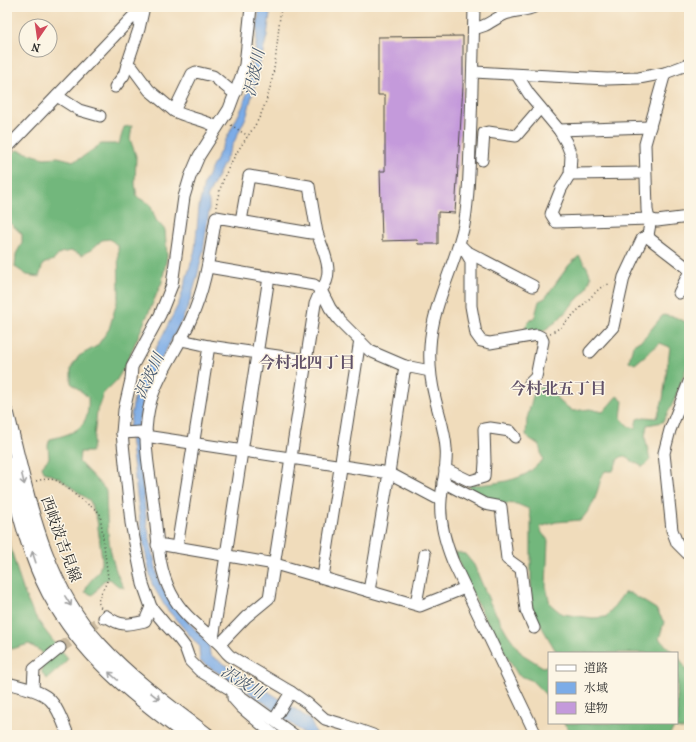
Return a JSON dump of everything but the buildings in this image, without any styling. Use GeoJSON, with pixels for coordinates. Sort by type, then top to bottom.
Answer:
{"type":"FeatureCollection","features":[{"type":"Feature","properties":{"kind":"main road","name":"西岐波吉見線"},"geometry":{"type":"LineString","coordinates":[[7,414],[34,521],[62,592],[76,615],[99,644],[125,670],[152,694],[207,735]]}},
{"type":"Feature","properties":{"kind":"main road","name":"西岐波吉見線"},"geometry":{"type":"LineString","coordinates":[[7,463],[23,525],[36,564],[49,592],[69,625],[103,667],[129,690],[187,735]]}},
{"type":"Feature","properties":{"kind":"street"},"geometry":{"type":"LineString","coordinates":[[115,87],[124,75],[139,30],[143,11],[142,7]]}},
{"type":"Feature","properties":{"kind":"street"},"geometry":{"type":"LineString","coordinates":[[7,148],[142,7]]}},
{"type":"Feature","properties":{"kind":"street"},"geometry":{"type":"LineString","coordinates":[[251,7],[244,65],[236,92],[229,109],[199,156],[190,177],[184,197],[172,285],[160,316],[132,367],[131,380],[124,410],[123,432],[131,523],[143,584],[151,607],[185,647],[190,661],[200,671],[275,718],[294,735]]}},
{"type":"Feature","properties":{"kind":"street"},"geometry":{"type":"LineString","coordinates":[[474,7],[474,72],[468,195],[461,247],[439,300],[434,318],[430,348],[430,371],[434,397],[446,441],[445,469],[440,500],[441,519],[453,562],[536,735]]}},
{"type":"Feature","properties":{"kind":"street"},"geometry":{"type":"LineString","coordinates":[[474,28],[480,28],[508,13],[534,7]]}},
{"type":"Feature","properties":{"kind":"street"},"geometry":{"type":"LineString","coordinates":[[474,72],[607,79],[639,78],[665,73],[689,64]]}},
{"type":"Feature","properties":{"kind":"street"},"geometry":{"type":"LineString","coordinates":[[127,65],[132,67],[149,90],[174,111],[202,120],[217,127]]}},
{"type":"Feature","properties":{"kind":"street"},"geometry":{"type":"LineString","coordinates":[[174,111],[192,74],[196,72],[213,76],[230,90],[236,92]]}},
{"type":"Feature","properties":{"kind":"street"},"geometry":{"type":"LineString","coordinates":[[665,73],[645,144],[647,210],[650,224],[648,235],[650,240],[689,269]]}},
{"type":"Feature","properties":{"kind":"street"},"geometry":{"type":"LineString","coordinates":[[517,74],[529,94],[559,130],[571,155],[570,174],[561,189],[551,214],[556,222],[649,219],[657,221],[689,217]]}},
{"type":"Feature","properties":{"kind":"street"},"geometry":{"type":"LineString","coordinates":[[57,96],[79,110],[100,116]]}},
{"type":"Feature","properties":{"kind":"street"},"geometry":{"type":"LineString","coordinates":[[482,160],[482,139],[484,133],[488,132],[516,136],[540,108]]}},
{"type":"Feature","properties":{"kind":"street"},"geometry":{"type":"LineString","coordinates":[[559,130],[650,127]]}},
{"type":"Feature","properties":{"kind":"street"},"geometry":{"type":"LineString","coordinates":[[570,174],[646,173]]}},
{"type":"Feature","properties":{"kind":"street"},"geometry":{"type":"LineString","coordinates":[[216,641],[269,598],[315,304],[321,290],[326,284],[329,269],[317,233],[310,186],[249,176],[241,221]]}},
{"type":"Feature","properties":{"kind":"street"},"geometry":{"type":"LineString","coordinates":[[317,233],[311,234],[216,217],[208,267],[196,308],[191,320],[157,381],[142,434],[154,507],[159,560],[171,593],[184,613],[216,641],[224,652],[307,703],[325,719],[373,735]]}},
{"type":"Feature","properties":{"kind":"street"},"geometry":{"type":"LineString","coordinates":[[590,352],[613,327],[624,277],[642,239],[648,235]]}},
{"type":"Feature","properties":{"kind":"street"},"geometry":{"type":"LineString","coordinates":[[461,247],[533,286]]}},
{"type":"Feature","properties":{"kind":"street"},"geometry":{"type":"LineString","coordinates":[[461,247],[470,261],[471,306],[476,334],[481,341],[490,343],[537,335],[541,337],[543,341],[536,377],[530,383]]}},
{"type":"Feature","properties":{"kind":"street"},"geometry":{"type":"LineString","coordinates":[[208,267],[269,276],[314,285],[321,290],[330,308],[339,320],[370,351],[405,366],[430,371]]}},
{"type":"Feature","properties":{"kind":"street"},"geometry":{"type":"LineString","coordinates":[[679,293],[689,273]]}},
{"type":"Feature","properties":{"kind":"street"},"geometry":{"type":"LineString","coordinates":[[216,641],[225,556],[269,276]]}},
{"type":"Feature","properties":{"kind":"street"},"geometry":{"type":"LineString","coordinates":[[180,339],[209,346],[306,360]]}},
{"type":"Feature","properties":{"kind":"street"},"geometry":{"type":"LineString","coordinates":[[323,577],[360,340]]}},
{"type":"Feature","properties":{"kind":"street"},"geometry":{"type":"LineString","coordinates":[[177,547],[195,443],[209,346]]}},
{"type":"Feature","properties":{"kind":"street"},"geometry":{"type":"LineString","coordinates":[[369,591],[405,366]]}},
{"type":"Feature","properties":{"kind":"street"},"geometry":{"type":"LineString","coordinates":[[689,382],[670,430],[664,453],[672,530],[677,543],[689,556]]}},
{"type":"Feature","properties":{"kind":"street"},"geometry":{"type":"LineString","coordinates":[[445,469],[470,481],[484,478],[484,429],[490,428],[510,431],[515,437]]}},
{"type":"Feature","properties":{"kind":"street"},"geometry":{"type":"LineString","coordinates":[[123,432],[389,473],[440,500]]}},
{"type":"Feature","properties":{"kind":"street"},"geometry":{"type":"LineString","coordinates":[[443,482],[485,504],[501,507],[507,559],[521,569],[526,610],[534,628]]}},
{"type":"Feature","properties":{"kind":"street"},"geometry":{"type":"LineString","coordinates":[[157,545],[177,547],[275,564],[420,606],[465,588]]}},
{"type":"Feature","properties":{"kind":"street"},"geometry":{"type":"LineString","coordinates":[[416,604],[425,554]]}},
{"type":"Feature","properties":{"kind":"street"},"geometry":{"type":"LineString","coordinates":[[105,617],[116,624],[131,625],[145,620],[151,607]]}},
{"type":"Feature","properties":{"kind":"street"},"geometry":{"type":"LineString","coordinates":[[33,689],[34,669],[60,648]]}},
{"type":"Feature","properties":{"kind":"street"},"geometry":{"type":"LineString","coordinates":[[7,683],[33,689],[52,700],[58,710],[68,735]]}},
{"type":"Feature","properties":{"kind":"street"},"geometry":{"type":"LineString","coordinates":[[233,692],[233,698],[241,708],[274,735]]}},
{"type":"Feature","properties":{"kind":"street"},"geometry":{"type":"LineString","coordinates":[[275,718],[290,693]]}},
{"type":"Feature","properties":{"kind":"path"},"geometry":{"type":"LineString","coordinates":[[216,217],[215,212],[221,185],[247,135],[255,126],[263,109],[269,90],[281,7]]}},
{"type":"Feature","properties":{"kind":"path"},"geometry":{"type":"LineString","coordinates":[[231,124],[247,135]]}},
{"type":"Feature","properties":{"kind":"path"},"geometry":{"type":"LineString","coordinates":[[541,337],[560,328],[600,288],[624,277]]}},
{"type":"Feature","properties":{"kind":"path"},"geometry":{"type":"LineString","coordinates":[[24,484],[45,479],[56,480],[67,486],[74,494],[100,513],[108,578],[106,586],[100,595],[98,602],[105,617]]}},
{"type":"Feature","properties":{"kind":"green space"},"geometry":{"type":"Polygon","coordinates":[[[132,126],[130,139],[136,156],[135,184],[137,197],[150,204],[156,220],[165,230],[167,256],[162,282],[125,366],[116,381],[103,394],[97,411],[91,452],[80,452],[79,462],[106,490],[111,553],[118,577],[124,588],[117,585],[110,579],[103,581],[93,595],[85,592],[88,584],[99,571],[102,559],[97,520],[90,501],[59,478],[44,472],[42,466],[49,458],[48,445],[50,439],[74,431],[80,427],[87,415],[88,397],[71,383],[71,368],[79,356],[97,346],[109,329],[119,295],[118,246],[110,239],[102,240],[91,250],[82,255],[72,251],[60,253],[54,260],[43,264],[39,277],[27,275],[15,267],[16,254],[22,243],[22,234],[7,222],[7,160],[11,154],[17,150],[44,158],[58,157],[74,161],[101,144],[119,144],[124,127],[132,126]]]}},
{"type":"Feature","properties":{"kind":"green space"},"geometry":{"type":"Polygon","coordinates":[[[579,256],[587,267],[591,277],[586,290],[556,322],[543,331],[524,333],[526,325],[535,316],[539,301],[545,298],[569,265],[579,256]]]}},
{"type":"Feature","properties":{"kind":"green space"},"geometry":{"type":"Polygon","coordinates":[[[663,315],[675,317],[686,322],[689,317],[689,361],[674,401],[663,422],[647,425],[645,437],[650,460],[643,467],[623,456],[618,459],[613,471],[605,471],[603,474],[594,500],[581,520],[556,522],[540,527],[542,533],[548,540],[546,586],[550,604],[562,614],[593,618],[606,617],[624,593],[630,593],[656,609],[664,622],[659,639],[673,652],[556,652],[533,612],[531,601],[531,519],[529,509],[517,504],[492,501],[470,491],[469,485],[490,484],[520,477],[528,473],[543,460],[539,445],[526,436],[527,419],[534,392],[542,386],[551,390],[559,401],[573,411],[590,409],[603,412],[617,396],[623,401],[621,418],[628,426],[635,428],[637,419],[644,417],[657,418],[663,399],[670,347],[660,343],[635,364],[629,361],[633,345],[643,339],[663,315]]]}},
{"type":"Feature","properties":{"kind":"green space"},"geometry":{"type":"Polygon","coordinates":[[[7,535],[27,600],[37,619],[68,658],[63,665],[47,679],[42,673],[42,652],[29,644],[12,649],[7,648],[7,535]]]}},
{"type":"Feature","properties":{"kind":"green space"},"geometry":{"type":"Polygon","coordinates":[[[455,552],[465,554],[474,565],[491,605],[507,633],[522,654],[543,667],[548,665],[548,697],[531,680],[518,675],[489,626],[465,579],[455,552]]]}},
{"type":"Feature","properties":{"kind":"green space"},"geometry":{"type":"Polygon","coordinates":[[[678,657],[683,663],[689,681],[690,691],[689,730],[674,728],[669,735],[583,735],[573,733],[564,724],[678,724],[678,657]]]}},
{"type":"Feature","properties":{"kind":"water","name":"沢波川"},"geometry":{"type":"Polygon","coordinates":[[[259,7],[271,7],[267,36],[247,115],[207,198],[209,201],[209,211],[203,252],[196,281],[188,307],[182,320],[146,388],[137,435],[147,525],[159,582],[169,600],[209,645],[210,655],[294,708],[310,720],[317,735],[306,735],[262,701],[200,661],[199,646],[166,608],[152,584],[142,536],[129,429],[134,398],[141,378],[179,303],[195,250],[199,207],[204,183],[243,106],[248,90],[256,45],[259,7]]]}},
{"type":"Feature","properties":{"kind":"tunnel"},"geometry":{"type":"LineString","coordinates":[[60,648],[104,618]]}},
{"type":"Feature","properties":{"kind":"district","name":"今村北四丁目"},"geometry":{"type":"Point","coordinates":[307,362]}},
{"type":"Feature","properties":{"kind":"district","name":"今村北五丁目"},"geometry":{"type":"Point","coordinates":[558,388]}}]}
